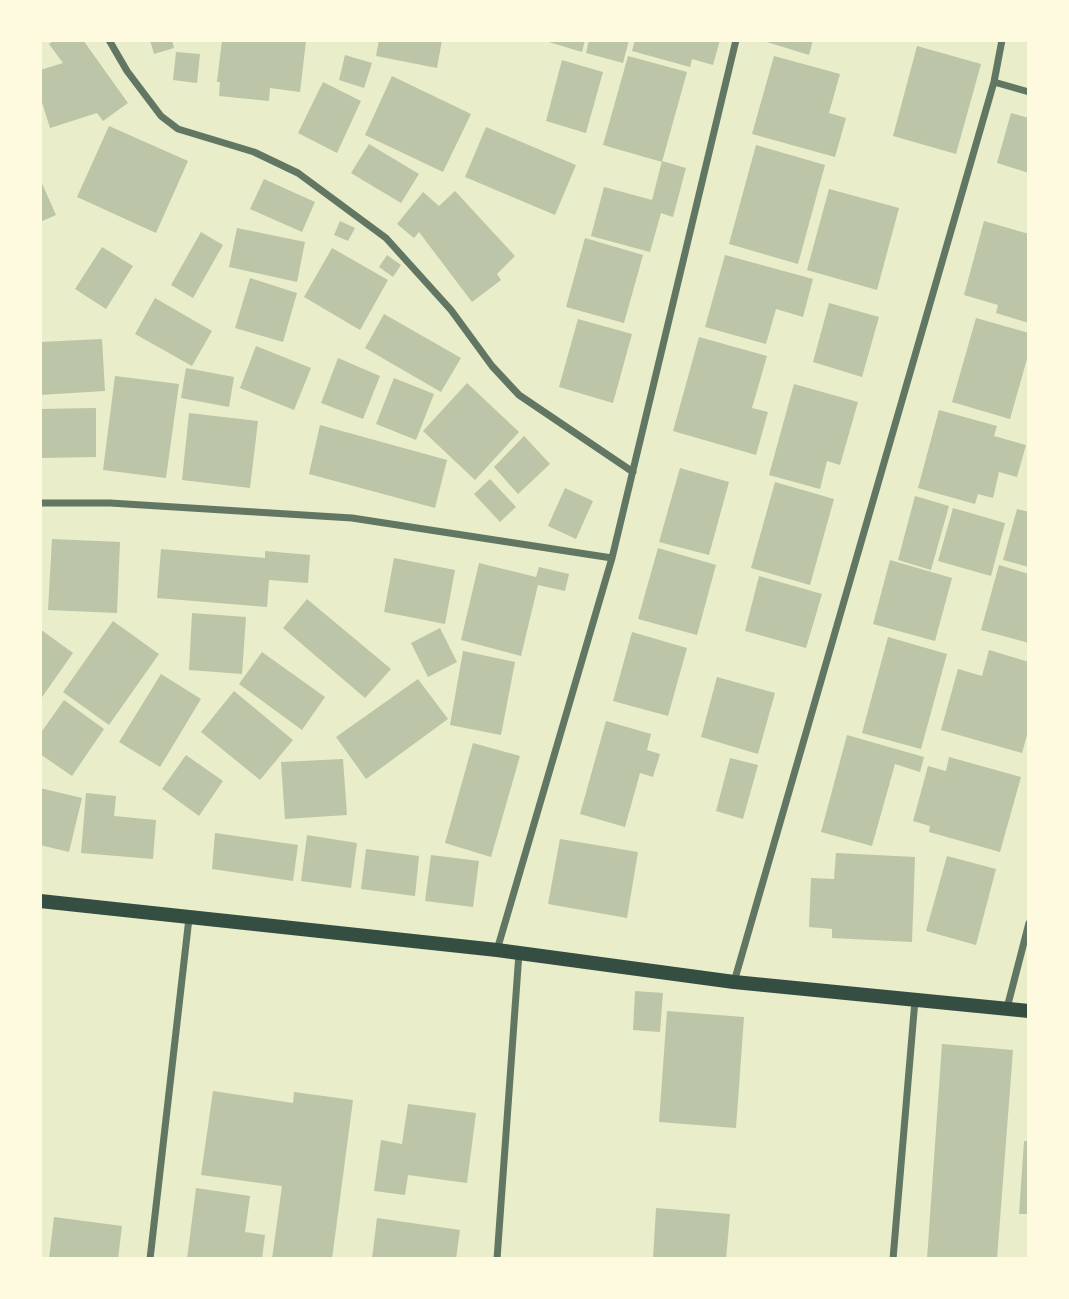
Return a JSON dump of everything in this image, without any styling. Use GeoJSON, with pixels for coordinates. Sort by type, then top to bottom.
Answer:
{"type":"FeatureCollection","features":[{"type":"Feature","properties":{"kind":"main road"},"geometry":{"type":"LineString","coordinates":[[40,901],[497,950],[734,982],[1029,1011]]}},
{"type":"Feature","properties":{"kind":"street"},"geometry":{"type":"LineString","coordinates":[[109,40],[127,71],[161,116],[178,129],[254,152],[298,173],[386,238],[451,310],[492,366],[519,395],[633,472]]}},
{"type":"Feature","properties":{"kind":"street"},"geometry":{"type":"LineString","coordinates":[[497,950],[612,558],[736,40]]}},
{"type":"Feature","properties":{"kind":"street"},"geometry":{"type":"LineString","coordinates":[[734,982],[994,82],[1002,40]]}},
{"type":"Feature","properties":{"kind":"street"},"geometry":{"type":"LineString","coordinates":[[994,82],[1029,92]]}},
{"type":"Feature","properties":{"kind":"street"},"geometry":{"type":"LineString","coordinates":[[40,503],[110,503],[352,518],[612,558]]}},
{"type":"Feature","properties":{"kind":"street"},"geometry":{"type":"LineString","coordinates":[[150,1259],[189,918]]}},
{"type":"Feature","properties":{"kind":"street"},"geometry":{"type":"LineString","coordinates":[[1007,1009],[1029,923]]}},
{"type":"Feature","properties":{"kind":"street"},"geometry":{"type":"LineString","coordinates":[[497,1259],[519,953]]}},
{"type":"Feature","properties":{"kind":"street"},"geometry":{"type":"LineString","coordinates":[[893,1259],[915,1000]]}},
{"type":"Feature","properties":{"kind":"building"},"geometry":{"type":"Polygon","coordinates":[[[55,40],[83,40],[128,103],[103,121],[97,113],[50,128],[40,96],[40,70],[63,63],[49,44],[55,40]]]}},
{"type":"Feature","properties":{"kind":"building"},"geometry":{"type":"Polygon","coordinates":[[[150,40],[172,40],[174,48],[154,54],[150,40]]]}},
{"type":"Feature","properties":{"kind":"building"},"geometry":{"type":"Polygon","coordinates":[[[222,40],[306,41],[300,92],[270,88],[269,101],[219,96],[220,82],[217,82],[222,40]]]}},
{"type":"Feature","properties":{"kind":"building"},"geometry":{"type":"Polygon","coordinates":[[[379,40],[442,40],[437,68],[376,56],[379,40]]]}},
{"type":"Feature","properties":{"kind":"building"},"geometry":{"type":"Polygon","coordinates":[[[542,40],[585,40],[582,52],[542,40]]]}},
{"type":"Feature","properties":{"kind":"building"},"geometry":{"type":"Polygon","coordinates":[[[589,40],[629,40],[623,63],[586,53],[589,40]]]}},
{"type":"Feature","properties":{"kind":"building"},"geometry":{"type":"Polygon","coordinates":[[[635,40],[720,40],[713,65],[692,59],[690,67],[632,51],[635,40]]]}},
{"type":"Feature","properties":{"kind":"building"},"geometry":{"type":"Polygon","coordinates":[[[760,40],[813,40],[809,55],[760,40]]]}},
{"type":"Feature","properties":{"kind":"building"},"geometry":{"type":"Polygon","coordinates":[[[917,46],[981,64],[956,154],[893,136],[917,46]]]}},
{"type":"Feature","properties":{"kind":"building"},"geometry":{"type":"Polygon","coordinates":[[[176,52],[200,54],[197,83],[173,80],[176,52]]]}},
{"type":"Feature","properties":{"kind":"building"},"geometry":{"type":"Polygon","coordinates":[[[345,55],[372,63],[364,88],[339,80],[345,55]]]}},
{"type":"Feature","properties":{"kind":"building"},"geometry":{"type":"Polygon","coordinates":[[[628,56],[687,72],[662,162],[603,145],[628,56]]]}},
{"type":"Feature","properties":{"kind":"building"},"geometry":{"type":"Polygon","coordinates":[[[774,56],[840,74],[829,113],[846,118],[835,157],[752,134],[774,56]]]}},
{"type":"Feature","properties":{"kind":"building"},"geometry":{"type":"Polygon","coordinates":[[[562,60],[603,72],[586,133],[546,121],[562,60]]]}},
{"type":"Feature","properties":{"kind":"building"},"geometry":{"type":"Polygon","coordinates":[[[392,76],[471,114],[443,172],[365,135],[392,76]]]}},
{"type":"Feature","properties":{"kind":"building"},"geometry":{"type":"Polygon","coordinates":[[[323,82],[361,101],[337,153],[298,133],[323,82]]]}},
{"type":"Feature","properties":{"kind":"building"},"geometry":{"type":"Polygon","coordinates":[[[1011,113],[1029,118],[1029,173],[997,163],[1011,113]]]}},
{"type":"Feature","properties":{"kind":"building"},"geometry":{"type":"Polygon","coordinates":[[[109,126],[188,161],[156,233],[77,197],[109,126]]]}},
{"type":"Feature","properties":{"kind":"building"},"geometry":{"type":"Polygon","coordinates":[[[486,127],[576,165],[555,215],[465,177],[486,127]]]}},
{"type":"Feature","properties":{"kind":"building"},"geometry":{"type":"Polygon","coordinates":[[[369,144],[419,174],[401,203],[351,173],[369,144]]]}},
{"type":"Feature","properties":{"kind":"building"},"geometry":{"type":"Polygon","coordinates":[[[756,145],[825,165],[798,264],[729,244],[756,145]]]}},
{"type":"Feature","properties":{"kind":"building"},"geometry":{"type":"Polygon","coordinates":[[[662,161],[686,168],[673,217],[661,213],[650,252],[591,236],[604,187],[652,200],[662,161]]]}},
{"type":"Feature","properties":{"kind":"building"},"geometry":{"type":"Polygon","coordinates":[[[40,179],[56,215],[40,222],[40,179]]]}},
{"type":"Feature","properties":{"kind":"building"},"geometry":{"type":"Polygon","coordinates":[[[264,179],[315,202],[302,232],[250,209],[264,179]]]}},
{"type":"Feature","properties":{"kind":"building"},"geometry":{"type":"Polygon","coordinates":[[[829,189],[899,208],[877,290],[807,270],[829,189]]]}},
{"type":"Feature","properties":{"kind":"building"},"geometry":{"type":"Polygon","coordinates":[[[455,191],[515,256],[497,274],[501,280],[472,302],[419,232],[414,238],[397,224],[423,192],[439,206],[455,191]]]}},
{"type":"Feature","properties":{"kind":"building"},"geometry":{"type":"Polygon","coordinates":[[[340,221],[355,228],[348,241],[334,235],[340,221]]]}},
{"type":"Feature","properties":{"kind":"building"},"geometry":{"type":"Polygon","coordinates":[[[984,221],[1029,234],[1029,323],[996,313],[998,305],[964,295],[984,221]]]}},
{"type":"Feature","properties":{"kind":"building"},"geometry":{"type":"Polygon","coordinates":[[[237,228],[305,242],[297,282],[229,267],[237,228]]]}},
{"type":"Feature","properties":{"kind":"building"},"geometry":{"type":"Polygon","coordinates":[[[201,232],[223,245],[193,298],[171,285],[201,232]]]}},
{"type":"Feature","properties":{"kind":"building"},"geometry":{"type":"Polygon","coordinates":[[[585,238],[643,255],[624,323],[566,307],[585,238]]]}},
{"type":"Feature","properties":{"kind":"building"},"geometry":{"type":"Polygon","coordinates":[[[102,247],[133,266],[106,309],[75,289],[102,247]]]}},
{"type":"Feature","properties":{"kind":"building"},"geometry":{"type":"Polygon","coordinates":[[[332,248],[388,280],[360,330],[304,297],[332,248]]]}},
{"type":"Feature","properties":{"kind":"building"},"geometry":{"type":"Polygon","coordinates":[[[387,255],[401,265],[393,277],[379,267],[387,255]]]}},
{"type":"Feature","properties":{"kind":"building"},"geometry":{"type":"Polygon","coordinates":[[[725,255],[813,279],[803,317],[776,309],[766,344],[705,327],[725,255]]]}},
{"type":"Feature","properties":{"kind":"building"},"geometry":{"type":"Polygon","coordinates":[[[250,278],[297,293],[283,342],[235,328],[250,278]]]}},
{"type":"Feature","properties":{"kind":"building"},"geometry":{"type":"Polygon","coordinates":[[[155,298],[212,331],[192,366],[135,334],[155,298]]]}},
{"type":"Feature","properties":{"kind":"building"},"geometry":{"type":"Polygon","coordinates":[[[829,303],[879,317],[862,377],[813,362],[829,303]]]}},
{"type":"Feature","properties":{"kind":"building"},"geometry":{"type":"Polygon","coordinates":[[[384,314],[461,358],[441,392],[365,348],[384,314]]]}},
{"type":"Feature","properties":{"kind":"building"},"geometry":{"type":"Polygon","coordinates":[[[976,318],[1029,333],[1029,352],[1010,419],[952,402],[976,318]]]}},
{"type":"Feature","properties":{"kind":"building"},"geometry":{"type":"Polygon","coordinates":[[[578,319],[632,334],[613,403],[559,387],[578,319]]]}},
{"type":"Feature","properties":{"kind":"building"},"geometry":{"type":"Polygon","coordinates":[[[699,337],[767,356],[752,408],[768,412],[756,455],[673,431],[699,337]]]}},
{"type":"Feature","properties":{"kind":"building"},"geometry":{"type":"Polygon","coordinates":[[[102,339],[105,391],[40,395],[40,342],[102,339]]]}},
{"type":"Feature","properties":{"kind":"building"},"geometry":{"type":"Polygon","coordinates":[[[256,346],[311,368],[294,410],[240,388],[256,346]]]}},
{"type":"Feature","properties":{"kind":"building"},"geometry":{"type":"Polygon","coordinates":[[[338,358],[380,376],[363,419],[321,403],[338,358]]]}},
{"type":"Feature","properties":{"kind":"building"},"geometry":{"type":"Polygon","coordinates":[[[186,368],[234,377],[229,407],[181,398],[186,368]]]}},
{"type":"Feature","properties":{"kind":"building"},"geometry":{"type":"Polygon","coordinates":[[[115,376],[179,384],[166,478],[103,470],[115,376]]]}},
{"type":"Feature","properties":{"kind":"building"},"geometry":{"type":"Polygon","coordinates":[[[394,378],[434,394],[416,440],[376,424],[394,378]]]}},
{"type":"Feature","properties":{"kind":"building"},"geometry":{"type":"Polygon","coordinates":[[[467,383],[519,432],[475,480],[423,431],[467,383]]]}},
{"type":"Feature","properties":{"kind":"building"},"geometry":{"type":"Polygon","coordinates":[[[794,384],[858,402],[840,465],[827,461],[820,489],[769,475],[794,384]]]}},
{"type":"Feature","properties":{"kind":"building"},"geometry":{"type":"Polygon","coordinates":[[[96,408],[96,457],[40,458],[40,409],[96,408]]]}},
{"type":"Feature","properties":{"kind":"building"},"geometry":{"type":"Polygon","coordinates":[[[939,410],[997,426],[994,436],[1026,445],[1017,477],[999,472],[993,498],[978,494],[975,504],[918,488],[939,410]]]}},
{"type":"Feature","properties":{"kind":"building"},"geometry":{"type":"Polygon","coordinates":[[[189,413],[258,421],[250,488],[182,480],[189,413]]]}},
{"type":"Feature","properties":{"kind":"building"},"geometry":{"type":"Polygon","coordinates":[[[320,425],[447,460],[435,508],[309,474],[320,425]]]}},
{"type":"Feature","properties":{"kind":"building"},"geometry":{"type":"Polygon","coordinates":[[[524,436],[550,464],[518,494],[494,467],[524,436]]]}},
{"type":"Feature","properties":{"kind":"building"},"geometry":{"type":"Polygon","coordinates":[[[680,468],[729,482],[709,555],[659,542],[680,468]]]}},
{"type":"Feature","properties":{"kind":"building"},"geometry":{"type":"Polygon","coordinates":[[[490,479],[516,507],[500,522],[474,494],[490,479]]]}},
{"type":"Feature","properties":{"kind":"building"},"geometry":{"type":"Polygon","coordinates":[[[775,482],[834,499],[810,585],[751,568],[775,482]]]}},
{"type":"Feature","properties":{"kind":"building"},"geometry":{"type":"Polygon","coordinates":[[[565,488],[593,501],[576,539],[548,526],[565,488]]]}},
{"type":"Feature","properties":{"kind":"building"},"geometry":{"type":"Polygon","coordinates":[[[915,496],[949,506],[931,570],[898,560],[915,496]]]}},
{"type":"Feature","properties":{"kind":"building"},"geometry":{"type":"Polygon","coordinates":[[[953,508],[1005,523],[991,576],[938,561],[953,508]]]}},
{"type":"Feature","properties":{"kind":"building"},"geometry":{"type":"Polygon","coordinates":[[[1017,509],[1029,512],[1029,567],[1003,560],[1017,509]]]}},
{"type":"Feature","properties":{"kind":"building"},"geometry":{"type":"Polygon","coordinates":[[[52,539],[120,542],[117,613],[48,610],[52,539]]]}},
{"type":"Feature","properties":{"kind":"building"},"geometry":{"type":"Polygon","coordinates":[[[658,548],[716,565],[697,635],[638,619],[658,548]]]}},
{"type":"Feature","properties":{"kind":"building"},"geometry":{"type":"Polygon","coordinates":[[[161,549],[265,558],[265,551],[310,555],[308,583],[269,580],[267,607],[157,598],[161,549]]]}},
{"type":"Feature","properties":{"kind":"building"},"geometry":{"type":"Polygon","coordinates":[[[394,558],[455,570],[445,624],[384,612],[394,558]]]}},
{"type":"Feature","properties":{"kind":"building"},"geometry":{"type":"Polygon","coordinates":[[[890,560],[952,578],[935,641],[873,624],[890,560]]]}},
{"type":"Feature","properties":{"kind":"building"},"geometry":{"type":"Polygon","coordinates":[[[479,563],[536,577],[539,567],[569,574],[565,591],[538,585],[521,656],[461,640],[479,563]]]}},
{"type":"Feature","properties":{"kind":"building"},"geometry":{"type":"Polygon","coordinates":[[[999,565],[1029,574],[1029,643],[981,630],[999,565]]]}},
{"type":"Feature","properties":{"kind":"building"},"geometry":{"type":"Polygon","coordinates":[[[759,576],[822,594],[806,648],[745,631],[759,576]]]}},
{"type":"Feature","properties":{"kind":"building"},"geometry":{"type":"Polygon","coordinates":[[[307,599],[391,669],[365,698],[283,628],[307,599]]]}},
{"type":"Feature","properties":{"kind":"building"},"geometry":{"type":"Polygon","coordinates":[[[192,613],[246,617],[242,674],[189,670],[192,613]]]}},
{"type":"Feature","properties":{"kind":"building"},"geometry":{"type":"Polygon","coordinates":[[[113,621],[159,654],[109,725],[63,692],[113,621]]]}},
{"type":"Feature","properties":{"kind":"building"},"geometry":{"type":"Polygon","coordinates":[[[440,628],[457,662],[428,677],[411,643],[440,628]]]}},
{"type":"Feature","properties":{"kind":"building"},"geometry":{"type":"Polygon","coordinates":[[[40,629],[73,653],[40,700],[40,629]]]}},
{"type":"Feature","properties":{"kind":"building"},"geometry":{"type":"Polygon","coordinates":[[[632,632],[687,648],[668,716],[613,701],[632,632]]]}},
{"type":"Feature","properties":{"kind":"building"},"geometry":{"type":"Polygon","coordinates":[[[888,637],[947,654],[921,749],[862,733],[888,637]]]}},
{"type":"Feature","properties":{"kind":"building"},"geometry":{"type":"Polygon","coordinates":[[[989,650],[1029,662],[1029,728],[1022,753],[941,730],[958,669],[982,676],[989,650]]]}},
{"type":"Feature","properties":{"kind":"building"},"geometry":{"type":"Polygon","coordinates":[[[463,651],[515,662],[501,735],[450,725],[463,651]]]}},
{"type":"Feature","properties":{"kind":"building"},"geometry":{"type":"Polygon","coordinates":[[[262,652],[325,697],[302,730],[239,684],[262,652]]]}},
{"type":"Feature","properties":{"kind":"building"},"geometry":{"type":"Polygon","coordinates":[[[161,674],[201,699],[160,767],[119,742],[161,674]]]}},
{"type":"Feature","properties":{"kind":"building"},"geometry":{"type":"Polygon","coordinates":[[[717,677],[775,693],[758,754],[701,737],[717,677]]]}},
{"type":"Feature","properties":{"kind":"building"},"geometry":{"type":"Polygon","coordinates":[[[418,679],[448,719],[366,779],[336,737],[418,679]]]}},
{"type":"Feature","properties":{"kind":"building"},"geometry":{"type":"Polygon","coordinates":[[[234,691],[293,740],[260,780],[201,732],[234,691]]]}},
{"type":"Feature","properties":{"kind":"building"},"geometry":{"type":"Polygon","coordinates":[[[64,700],[104,729],[72,776],[40,754],[40,734],[64,700]]]}},
{"type":"Feature","properties":{"kind":"building"},"geometry":{"type":"Polygon","coordinates":[[[606,721],[651,734],[647,750],[660,754],[653,777],[640,773],[625,827],[580,814],[606,721]]]}},
{"type":"Feature","properties":{"kind":"building"},"geometry":{"type":"Polygon","coordinates":[[[847,735],[924,757],[920,772],[895,764],[872,846],[821,832],[847,735]]]}},
{"type":"Feature","properties":{"kind":"building"},"geometry":{"type":"Polygon","coordinates":[[[473,743],[520,756],[491,857],[445,843],[473,743]]]}},
{"type":"Feature","properties":{"kind":"building"},"geometry":{"type":"Polygon","coordinates":[[[186,755],[223,781],[199,816],[162,789],[186,755]]]}},
{"type":"Feature","properties":{"kind":"building"},"geometry":{"type":"Polygon","coordinates":[[[949,757],[1021,777],[1000,852],[929,832],[930,826],[913,821],[928,766],[946,771],[949,757]]]}},
{"type":"Feature","properties":{"kind":"building"},"geometry":{"type":"Polygon","coordinates":[[[730,758],[758,765],[743,819],[716,811],[730,758]]]}},
{"type":"Feature","properties":{"kind":"building"},"geometry":{"type":"Polygon","coordinates":[[[343,759],[347,815],[285,819],[281,762],[343,759]]]}},
{"type":"Feature","properties":{"kind":"building"},"geometry":{"type":"Polygon","coordinates":[[[40,788],[82,798],[69,852],[40,845],[40,788]]]}},
{"type":"Feature","properties":{"kind":"building"},"geometry":{"type":"Polygon","coordinates":[[[86,793],[116,796],[114,816],[156,820],[153,859],[81,853],[86,793]]]}},
{"type":"Feature","properties":{"kind":"building"},"geometry":{"type":"Polygon","coordinates":[[[215,833],[298,845],[293,881],[212,869],[215,833]]]}},
{"type":"Feature","properties":{"kind":"building"},"geometry":{"type":"Polygon","coordinates":[[[307,835],[357,843],[351,888],[301,881],[307,835]]]}},
{"type":"Feature","properties":{"kind":"building"},"geometry":{"type":"Polygon","coordinates":[[[560,839],[638,852],[627,918],[548,904],[560,839]]]}},
{"type":"Feature","properties":{"kind":"building"},"geometry":{"type":"Polygon","coordinates":[[[366,849],[419,856],[415,896],[361,889],[366,849]]]}},
{"type":"Feature","properties":{"kind":"building"},"geometry":{"type":"Polygon","coordinates":[[[836,853],[915,857],[912,942],[832,938],[832,929],[809,927],[811,878],[834,879],[836,853]]]}},
{"type":"Feature","properties":{"kind":"building"},"geometry":{"type":"Polygon","coordinates":[[[431,855],[479,861],[473,907],[425,901],[431,855]]]}},
{"type":"Feature","properties":{"kind":"building"},"geometry":{"type":"Polygon","coordinates":[[[947,856],[996,869],[976,945],[926,931],[947,856]]]}},
{"type":"Feature","properties":{"kind":"building"},"geometry":{"type":"Polygon","coordinates":[[[635,991],[663,993],[660,1032],[633,1030],[635,991]]]}},
{"type":"Feature","properties":{"kind":"building"},"geometry":{"type":"Polygon","coordinates":[[[667,1011],[744,1017],[736,1128],[659,1122],[667,1011]]]}},
{"type":"Feature","properties":{"kind":"building"},"geometry":{"type":"Polygon","coordinates":[[[942,1044],[1013,1050],[997,1259],[927,1259],[942,1044]]]}},
{"type":"Feature","properties":{"kind":"building"},"geometry":{"type":"Polygon","coordinates":[[[213,1091],[293,1103],[294,1092],[353,1100],[332,1259],[272,1259],[282,1186],[201,1175],[213,1091]]]}},
{"type":"Feature","properties":{"kind":"building"},"geometry":{"type":"Polygon","coordinates":[[[408,1104],[476,1113],[467,1183],[408,1175],[405,1195],[374,1191],[381,1140],[402,1144],[408,1104]]]}},
{"type":"Feature","properties":{"kind":"building"},"geometry":{"type":"Polygon","coordinates":[[[1024,1141],[1029,1141],[1029,1214],[1019,1214],[1024,1141]]]}},
{"type":"Feature","properties":{"kind":"building"},"geometry":{"type":"Polygon","coordinates":[[[196,1188],[250,1196],[245,1232],[265,1235],[262,1259],[187,1259],[196,1188]]]}},
{"type":"Feature","properties":{"kind":"building"},"geometry":{"type":"Polygon","coordinates":[[[656,1208],[730,1214],[726,1259],[653,1259],[656,1208]]]}},
{"type":"Feature","properties":{"kind":"building"},"geometry":{"type":"Polygon","coordinates":[[[54,1217],[122,1226],[118,1259],[49,1259],[54,1217]]]}},
{"type":"Feature","properties":{"kind":"building"},"geometry":{"type":"Polygon","coordinates":[[[377,1218],[460,1230],[456,1259],[372,1259],[377,1218]]]}}]}
